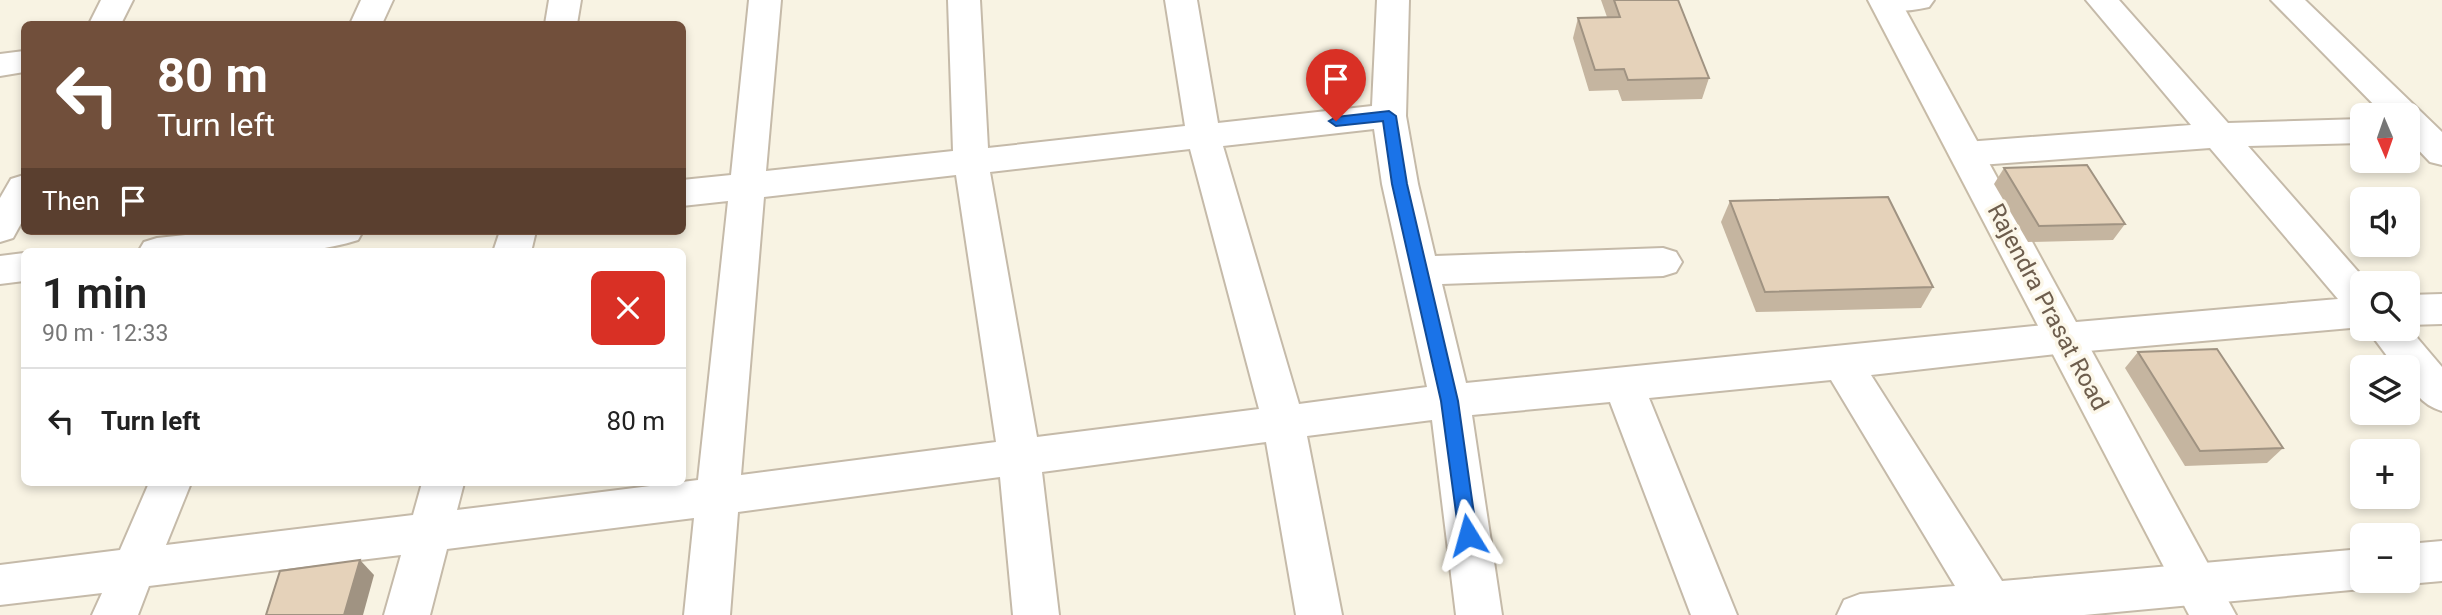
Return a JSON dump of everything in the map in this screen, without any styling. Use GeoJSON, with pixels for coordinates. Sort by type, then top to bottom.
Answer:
{"type":"FeatureCollection","features":[{"type":"Feature","properties":{"kind":"street"},"geometry":{"type":"LineString","coordinates":[[107,21],[117,0]]}},
{"type":"Feature","properties":{"kind":"street"},"geometry":{"type":"LineString","coordinates":[[367,21],[377,0]]}},
{"type":"Feature","properties":{"kind":"street"},"geometry":{"type":"LineString","coordinates":[[562,21],[565,0]]}},
{"type":"Feature","properties":{"kind":"street"},"geometry":{"type":"LineString","coordinates":[[707,615],[765,0]]}},
{"type":"Feature","properties":{"kind":"street"},"geometry":{"type":"LineString","coordinates":[[964,0],[971,160],[1019,457],[1036,615]]}},
{"type":"Feature","properties":{"kind":"street"},"geometry":{"type":"LineString","coordinates":[[1181,0],[1203,135],[1284,424],[1319,615]]}},
{"type":"Feature","properties":{"kind":"street"},"geometry":{"type":"LineString","coordinates":[[1393,0],[1389,116],[1400,184],[1450,401],[1479,615]]}},
{"type":"Feature","properties":{"kind":"street"},"geometry":{"type":"LineString","coordinates":[[2102,0],[2350,287]]}},
{"type":"Feature","properties":{"kind":"street"},"geometry":{"type":"LineString","coordinates":[[2287,0],[2421,129]]}},
{"type":"Feature","properties":{"kind":"street","name":"Rajendra Prasat Road"},"geometry":{"type":"LineString","coordinates":[[1896,1],[1966,154],[2205,600]]}},
{"type":"Feature","properties":{"kind":"street"},"geometry":{"type":"LineString","coordinates":[[0,65],[21,62]]}},
{"type":"Feature","properties":{"kind":"street"},"geometry":{"type":"LineString","coordinates":[[686,192],[1389,116]]}},
{"type":"Feature","properties":{"kind":"street"},"geometry":{"type":"LineString","coordinates":[[1966,154],[2220,135],[2350,131]]}},
{"type":"Feature","properties":{"kind":"street"},"geometry":{"type":"LineString","coordinates":[[0,229],[21,193]]}},
{"type":"Feature","properties":{"kind":"street"},"geometry":{"type":"LineString","coordinates":[[199,248],[316,235]]}},
{"type":"Feature","properties":{"kind":"street"},"geometry":{"type":"LineString","coordinates":[[1420,271],[1663,262]]}},
{"type":"Feature","properties":{"kind":"street"},"geometry":{"type":"LineString","coordinates":[[0,270],[21,267]]}},
{"type":"Feature","properties":{"kind":"street"},"geometry":{"type":"LineString","coordinates":[[2420,310],[2442,309]]}},
{"type":"Feature","properties":{"kind":"street"},"geometry":{"type":"LineString","coordinates":[[0,585],[429,530],[674,502],[719,494],[1450,401],[1625,386],[2065,338],[2350,313]]}},
{"type":"Feature","properties":{"kind":"street"},"geometry":{"type":"LineString","coordinates":[[2397,341],[2442,395]]}},
{"type":"Feature","properties":{"kind":"street"},"geometry":{"type":"LineString","coordinates":[[1842,363],[1994,608]]}},
{"type":"Feature","properties":{"kind":"street"},"geometry":{"type":"LineString","coordinates":[[1625,386],[1714,615]]}},
{"type":"Feature","properties":{"kind":"street"},"geometry":{"type":"LineString","coordinates":[[115,615],[169,486]]}},
{"type":"Feature","properties":{"kind":"street"},"geometry":{"type":"LineString","coordinates":[[407,615],[442,486]]}},
{"type":"Feature","properties":{"kind":"street"},"geometry":{"type":"LineString","coordinates":[[2420,563],[2442,561]]}},
{"type":"Feature","properties":{"kind":"street"},"geometry":{"type":"LineString","coordinates":[[1860,615],[2205,600],[2350,571]]}},
{"type":"Feature","properties":{"kind":"building"},"geometry":{"type":"Polygon","coordinates":[[[1614,0],[1678,0],[1709,78],[1628,80],[1624,69],[1595,70],[1578,18],[1620,17],[1614,0]]]}},
{"type":"Feature","properties":{"kind":"building"},"geometry":{"type":"Polygon","coordinates":[[[2087,165],[2125,224],[2039,226],[2004,168],[2087,165]]]}},
{"type":"Feature","properties":{"kind":"building"},"geometry":{"type":"Polygon","coordinates":[[[1888,197],[1933,287],[1765,292],[1730,201],[1888,197]]]}},
{"type":"Feature","properties":{"kind":"building"},"geometry":{"type":"Polygon","coordinates":[[[2217,349],[2283,448],[2200,451],[2138,352],[2217,349]]]}},
{"type":"Feature","properties":{"kind":"building"},"geometry":{"type":"Polygon","coordinates":[[[360,560],[344,615],[266,615],[280,571],[360,560]]]}},
{"type":"Feature","properties":{"kind":"route"},"geometry":{"type":"LineString","coordinates":[[1336,121],[1389,116],[1400,184],[1450,401],[1468,535]]}}]}
